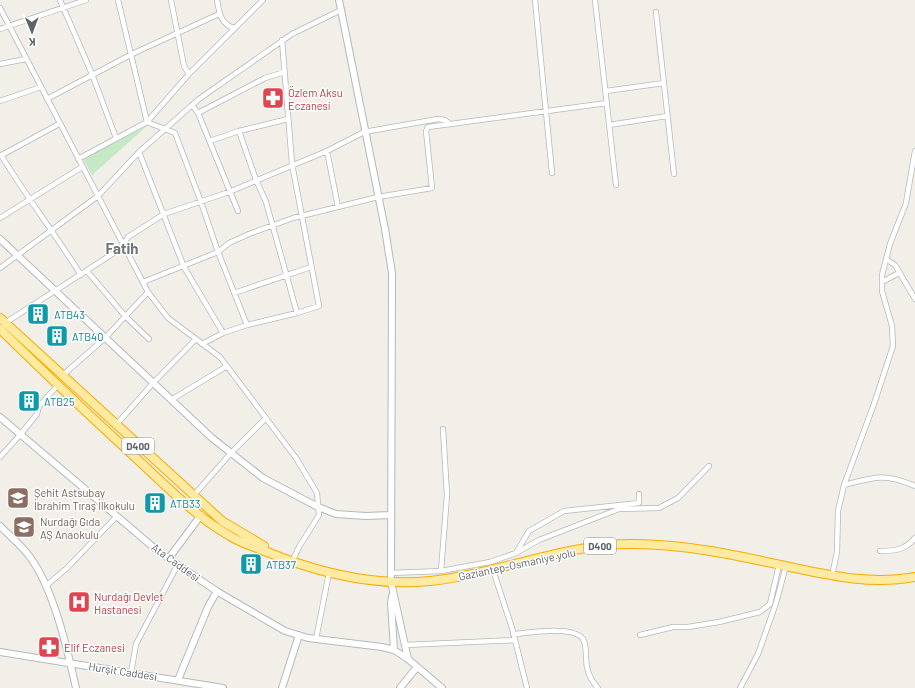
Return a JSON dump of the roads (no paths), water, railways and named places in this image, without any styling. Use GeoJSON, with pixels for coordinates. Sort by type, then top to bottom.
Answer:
{"type":"FeatureCollection","features":[{"type":"Feature","properties":{"kind":"highway","name":"Gaziantep-Osmaniye yolu"},"geometry":{"type":"LineString","coordinates":[[2,323],[63,375],[222,521],[290,561]]}},
{"type":"Feature","properties":{"kind":"highway","name":"Gaziantep-Osmaniye yolu"},"geometry":{"type":"LineString","coordinates":[[2,323],[58,385],[188,506],[230,537],[290,561],[329,573],[391,582],[452,578],[603,545],[634,544],[714,552],[832,576],[871,581],[915,577]]}},
{"type":"Feature","properties":{"kind":"street"},"geometry":{"type":"LineString","coordinates":[[60,0],[92,74],[116,138]]}},
{"type":"Feature","properties":{"kind":"street"},"geometry":{"type":"LineString","coordinates":[[0,29],[86,0]]}},
{"type":"Feature","properties":{"kind":"street"},"geometry":{"type":"LineString","coordinates":[[118,0],[147,122],[175,133],[246,324]]}},
{"type":"Feature","properties":{"kind":"street"},"geometry":{"type":"LineString","coordinates":[[171,0],[184,66],[189,74]]}},
{"type":"Feature","properties":{"kind":"street"},"geometry":{"type":"LineString","coordinates":[[217,0],[219,14],[226,25],[235,28]]}},
{"type":"Feature","properties":{"kind":"street"},"geometry":{"type":"LineString","coordinates":[[78,159],[147,122],[189,74],[263,0]]}},
{"type":"Feature","properties":{"kind":"street"},"geometry":{"type":"LineString","coordinates":[[339,0],[389,254],[392,288],[390,515],[391,582],[392,594],[408,659]]}},
{"type":"Feature","properties":{"kind":"street"},"geometry":{"type":"LineString","coordinates":[[535,0],[552,173]]}},
{"type":"Feature","properties":{"kind":"street"},"geometry":{"type":"LineString","coordinates":[[595,0],[616,185]]}},
{"type":"Feature","properties":{"kind":"street"},"geometry":{"type":"LineString","coordinates":[[0,8],[148,292],[168,318],[220,357],[296,458],[317,493],[319,514],[290,561]]}},
{"type":"Feature","properties":{"kind":"street"},"geometry":{"type":"LineString","coordinates":[[0,268],[98,196],[139,152],[192,105],[282,40],[341,10]]}},
{"type":"Feature","properties":{"kind":"street"},"geometry":{"type":"LineString","coordinates":[[656,12],[674,174]]}},
{"type":"Feature","properties":{"kind":"street"},"geometry":{"type":"LineString","coordinates":[[47,99],[132,54],[219,14]]}},
{"type":"Feature","properties":{"kind":"street"},"geometry":{"type":"LineString","coordinates":[[202,344],[223,332],[246,324],[297,313],[319,306],[292,164],[282,40]]}},
{"type":"Feature","properties":{"kind":"street"},"geometry":{"type":"LineString","coordinates":[[0,64],[26,59]]}},
{"type":"Feature","properties":{"kind":"street"},"geometry":{"type":"LineString","coordinates":[[198,113],[265,78],[285,72]]}},
{"type":"Feature","properties":{"kind":"street"},"geometry":{"type":"LineString","coordinates":[[606,91],[664,83]]}},
{"type":"Feature","properties":{"kind":"street"},"geometry":{"type":"LineString","coordinates":[[0,100],[41,86]]}},
{"type":"Feature","properties":{"kind":"street"},"geometry":{"type":"LineString","coordinates":[[144,282],[218,252],[229,243],[273,225],[301,216],[378,197],[432,188],[426,129],[428,127],[607,103]]}},
{"type":"Feature","properties":{"kind":"street"},"geometry":{"type":"LineString","coordinates":[[192,105],[198,113],[229,192],[238,210]]}},
{"type":"Feature","properties":{"kind":"street"},"geometry":{"type":"LineString","coordinates":[[609,125],[667,116]]}},
{"type":"Feature","properties":{"kind":"street"},"geometry":{"type":"LineString","coordinates":[[210,141],[239,131],[288,119]]}},
{"type":"Feature","properties":{"kind":"street"},"geometry":{"type":"LineString","coordinates":[[2,323],[82,275],[120,249],[128,237],[164,214],[229,192],[292,164],[327,151],[364,132],[438,119],[445,120],[450,124]]}},
{"type":"Feature","properties":{"kind":"street"},"geometry":{"type":"LineString","coordinates":[[60,124],[0,155],[29,201],[52,230],[82,275]]}},
{"type":"Feature","properties":{"kind":"street"},"geometry":{"type":"LineString","coordinates":[[239,131],[256,180],[266,202],[297,313]]}},
{"type":"Feature","properties":{"kind":"street"},"geometry":{"type":"LineString","coordinates":[[327,151],[338,207]]}},
{"type":"Feature","properties":{"kind":"street"},"geometry":{"type":"LineString","coordinates":[[139,152],[184,267],[223,332]]}},
{"type":"Feature","properties":{"kind":"street"},"geometry":{"type":"LineString","coordinates":[[832,576],[837,552],[838,511],[844,485],[874,404],[893,346],[892,326],[884,297],[882,282],[886,259],[906,203],[915,152]]}},
{"type":"Feature","properties":{"kind":"street"},"geometry":{"type":"LineString","coordinates":[[0,218],[82,167]]}},
{"type":"Feature","properties":{"kind":"street"},"geometry":{"type":"LineString","coordinates":[[0,239],[212,438],[263,478],[318,507],[344,515],[390,515]]}},
{"type":"Feature","properties":{"kind":"street"},"geometry":{"type":"LineString","coordinates":[[886,259],[894,265],[900,273],[915,299]]}},
{"type":"Feature","properties":{"kind":"street"},"geometry":{"type":"LineString","coordinates":[[234,293],[286,274],[311,267]]}},
{"type":"Feature","properties":{"kind":"street"},"geometry":{"type":"LineString","coordinates":[[87,271],[125,316],[149,339]]}},
{"type":"Feature","properties":{"kind":"street"},"geometry":{"type":"LineString","coordinates":[[882,282],[900,273]]}},
{"type":"Feature","properties":{"kind":"street"},"geometry":{"type":"LineString","coordinates":[[63,375],[105,338],[148,292]]}},
{"type":"Feature","properties":{"kind":"street"},"geometry":{"type":"LineString","coordinates":[[116,425],[153,383],[196,339]]}},
{"type":"Feature","properties":{"kind":"street"},"geometry":{"type":"LineString","coordinates":[[171,400],[227,366]]}},
{"type":"Feature","properties":{"kind":"street"},"geometry":{"type":"LineString","coordinates":[[0,458],[37,414],[39,406],[58,385]]}},
{"type":"Feature","properties":{"kind":"street","name":"Ata Caddesi"},"geometry":{"type":"LineString","coordinates":[[0,417],[169,558],[216,591],[285,631],[316,639],[382,646]]}},
{"type":"Feature","properties":{"kind":"street"},"geometry":{"type":"LineString","coordinates":[[194,495],[231,453],[266,418]]}},
{"type":"Feature","properties":{"kind":"street"},"geometry":{"type":"LineString","coordinates":[[441,571],[446,495],[443,429]]}},
{"type":"Feature","properties":{"kind":"street"},"geometry":{"type":"LineString","coordinates":[[391,573],[441,571],[490,562],[516,553],[539,540],[619,509],[660,508],[678,498],[708,466]]}},
{"type":"Feature","properties":{"kind":"street"},"geometry":{"type":"LineString","coordinates":[[844,485],[882,477],[896,478],[915,486]]}},
{"type":"Feature","properties":{"kind":"street"},"geometry":{"type":"LineString","coordinates":[[516,553],[529,531],[564,511],[638,503],[639,494]]}},
{"type":"Feature","properties":{"kind":"street"},"geometry":{"type":"LineString","coordinates":[[169,558],[201,515]]}},
{"type":"Feature","properties":{"kind":"street"},"geometry":{"type":"LineString","coordinates":[[47,585],[67,568],[117,516]]}},
{"type":"Feature","properties":{"kind":"street"},"geometry":{"type":"LineString","coordinates":[[0,526],[29,556],[47,585],[76,688]]}},
{"type":"Feature","properties":{"kind":"street"},"geometry":{"type":"LineString","coordinates":[[880,551],[899,550],[910,544],[915,538]]}},
{"type":"Feature","properties":{"kind":"street"},"geometry":{"type":"LineString","coordinates":[[131,673],[136,644],[178,564]]}},
{"type":"Feature","properties":{"kind":"street"},"geometry":{"type":"LineString","coordinates":[[640,635],[673,627],[688,627],[719,622],[760,612],[770,604],[783,566]]}},
{"type":"Feature","properties":{"kind":"street"},"geometry":{"type":"LineString","coordinates":[[740,688],[758,654],[776,603],[783,566]]}},
{"type":"Feature","properties":{"kind":"street"},"geometry":{"type":"LineString","coordinates":[[493,570],[514,637],[527,688]]}},
{"type":"Feature","properties":{"kind":"street"},"geometry":{"type":"LineString","coordinates":[[316,639],[329,573]]}},
{"type":"Feature","properties":{"kind":"street"},"geometry":{"type":"LineString","coordinates":[[178,680],[216,591]]}},
{"type":"Feature","properties":{"kind":"street"},"geometry":{"type":"LineString","coordinates":[[392,594],[391,603],[394,650]]}},
{"type":"Feature","properties":{"kind":"street"},"geometry":{"type":"LineString","coordinates":[[382,646],[393,643],[405,645],[514,637],[566,631],[576,633],[585,643],[587,671],[592,681],[598,688]]}},
{"type":"Feature","properties":{"kind":"street"},"geometry":{"type":"LineString","coordinates":[[282,688],[299,635]]}},
{"type":"Feature","properties":{"kind":"street"},"geometry":{"type":"LineString","coordinates":[[382,646],[394,650],[408,659],[442,688]]}},
{"type":"Feature","properties":{"kind":"street","name":"Hurşit Caddesi"},"geometry":{"type":"LineString","coordinates":[[0,652],[223,688]]}},
{"type":"Feature","properties":{"kind":"street"},"geometry":{"type":"LineString","coordinates":[[400,688],[417,667]]}},
{"type":"Feature","properties":{"kind":"place","name":"Özlem Aksu Eczanesi"},"geometry":{"type":"Point","coordinates":[273,98]}},
{"type":"Feature","properties":{"kind":"place","name":"ATB43"},"geometry":{"type":"Point","coordinates":[38,314]}},
{"type":"Feature","properties":{"kind":"place","name":"ATB40"},"geometry":{"type":"Point","coordinates":[57,336]}},
{"type":"Feature","properties":{"kind":"place","name":"ATB25"},"geometry":{"type":"Point","coordinates":[29,401]}},
{"type":"Feature","properties":{"kind":"place","name":"Şehit Astsubay İbrahim Tıraş İlkokulu"},"geometry":{"type":"Point","coordinates":[18,498]}},
{"type":"Feature","properties":{"kind":"place","name":"ATB33"},"geometry":{"type":"Point","coordinates":[155,503]}},
{"type":"Feature","properties":{"kind":"place","name":"Nurdağı Gıda AŞ Anaokulu"},"geometry":{"type":"Point","coordinates":[24,527]}},
{"type":"Feature","properties":{"kind":"place","name":"ATB37"},"geometry":{"type":"Point","coordinates":[251,564]}},
{"type":"Feature","properties":{"kind":"place","name":"Nurdağı Devlet Hastanesi"},"geometry":{"type":"Point","coordinates":[79,602]}},
{"type":"Feature","properties":{"kind":"place","name":"Elif Eczanesi"},"geometry":{"type":"Point","coordinates":[49,647]}},
{"type":"Feature","properties":{"kind":"district","name":"Fatih"},"geometry":{"type":"Point","coordinates":[122,248]}}]}
